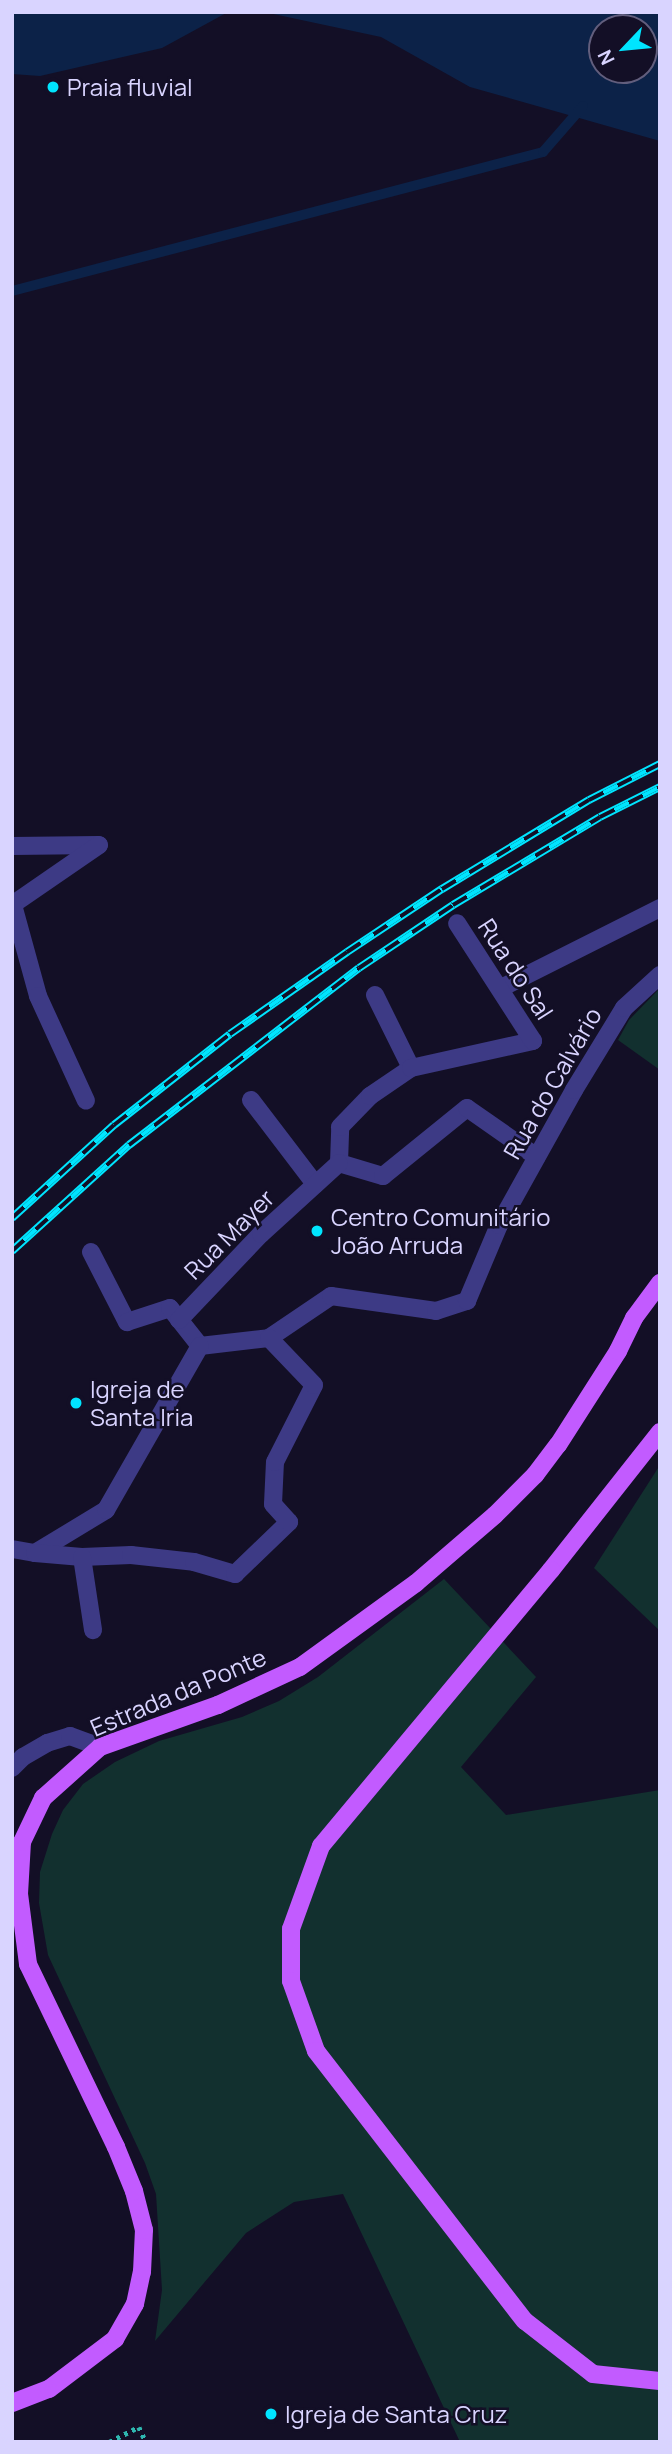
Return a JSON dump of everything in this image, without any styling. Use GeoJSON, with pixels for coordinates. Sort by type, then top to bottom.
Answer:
{"type":"FeatureCollection","features":[{"type":"Feature","properties":{"kind":"main road","name":"Estrada da Ponte"},"geometry":{"type":"LineString","coordinates":[[12,2403],[49,2389],[116,2339],[135,2304],[142,2272],[144,2230],[134,2191],[116,2147],[28,1964],[19,1894],[22,1842],[43,1798],[100,1747],[218,1705],[300,1667],[416,1583],[495,1515],[535,1475],[558,1445],[658,1283]]}},
{"type":"Feature","properties":{"kind":"main road"},"geometry":{"type":"LineString","coordinates":[[660,1432],[551,1570],[321,1846],[291,1929],[291,1981],[316,2051],[525,2321],[593,2374],[660,2381]]}},
{"type":"Feature","properties":{"kind":"street"},"geometry":{"type":"LineString","coordinates":[[12,846],[99,845],[13,905],[38,996],[86,1101]]}},
{"type":"Feature","properties":{"kind":"street"},"geometry":{"type":"LineString","coordinates":[[501,988],[660,908]]}},
{"type":"Feature","properties":{"kind":"street","name":"Rua do Sal"},"geometry":{"type":"LineString","coordinates":[[339,1163],[340,1127],[370,1096],[411,1068],[533,1041],[457,923]]}},
{"type":"Feature","properties":{"kind":"street","name":"Rua do Calvário"},"geometry":{"type":"LineString","coordinates":[[269,1338],[331,1296],[436,1311],[467,1301],[499,1225],[624,1008],[660,975]]}},
{"type":"Feature","properties":{"kind":"street"},"geometry":{"type":"LineString","coordinates":[[375,995],[411,1068]]}},
{"type":"Feature","properties":{"kind":"street"},"geometry":{"type":"LineString","coordinates":[[251,1100],[315,1185]]}},
{"type":"Feature","properties":{"kind":"street"},"geometry":{"type":"LineString","coordinates":[[339,1163],[383,1176],[467,1108],[537,1157]]}},
{"type":"Feature","properties":{"kind":"street","name":"Rua Mayer"},"geometry":{"type":"LineString","coordinates":[[179,1320],[261,1234],[339,1163]]}},
{"type":"Feature","properties":{"kind":"street"},"geometry":{"type":"LineString","coordinates":[[91,1252],[127,1322],[170,1308],[200,1346]]}},
{"type":"Feature","properties":{"kind":"street"},"geometry":{"type":"LineString","coordinates":[[12,1549],[82,1557],[131,1555],[194,1562],[235,1574],[289,1521],[273,1504],[275,1462],[314,1385],[269,1338],[200,1346]]}},
{"type":"Feature","properties":{"kind":"street"},"geometry":{"type":"LineString","coordinates":[[35,1553],[106,1510],[200,1346]]}},
{"type":"Feature","properties":{"kind":"street"},"geometry":{"type":"LineString","coordinates":[[82,1557],[93,1630]]}},
{"type":"Feature","properties":{"kind":"street"},"geometry":{"type":"LineString","coordinates":[[12,1768],[23,1757],[47,1743],[70,1736],[100,1747]]}},
{"type":"Feature","properties":{"kind":"path"},"geometry":{"type":"LineString","coordinates":[[109,2442],[139,2427],[146,2442]]}},
{"type":"Feature","properties":{"kind":"green space"},"geometry":{"type":"Polygon","coordinates":[[[660,988],[660,1070],[618,1040],[629,1020],[660,988]]]}},
{"type":"Feature","properties":{"kind":"green space"},"geometry":{"type":"Polygon","coordinates":[[[660,1465],[660,1631],[594,1568],[660,1465]]]}},
{"type":"Feature","properties":{"kind":"green space"},"geometry":{"type":"Polygon","coordinates":[[[444,1579],[536,1677],[461,1767],[506,1815],[660,1790],[660,2442],[460,2442],[343,2194],[294,2202],[246,2233],[155,2341],[162,2290],[156,2194],[145,2163],[48,1955],[39,1903],[40,1872],[63,1810],[83,1784],[115,1762],[159,1741],[242,1717],[279,1701],[318,1677],[444,1579]]]}},
{"type":"Feature","properties":{"kind":"water"},"geometry":{"type":"Polygon","coordinates":[[[12,12],[228,12],[162,48],[40,76],[12,74],[12,12]]]}},
{"type":"Feature","properties":{"kind":"water"},"geometry":{"type":"Polygon","coordinates":[[[264,12],[660,12],[660,141],[470,87],[381,37],[264,12]]]}},
{"type":"Feature","properties":{"kind":"waterway"},"geometry":{"type":"LineString","coordinates":[[12,291],[543,152],[583,106]]}},
{"type":"Feature","properties":{"kind":"railway"},"geometry":{"type":"LineString","coordinates":[[12,1218],[114,1125],[230,1034],[347,952],[442,889],[589,800],[660,764]]}},
{"type":"Feature","properties":{"kind":"railway"},"geometry":{"type":"LineString","coordinates":[[12,1251],[129,1145],[359,968],[453,905],[600,817],[660,787]]}},
{"type":"Feature","properties":{"kind":"place","name":"Praia fluvial"},"geometry":{"type":"Point","coordinates":[53,87]}},
{"type":"Feature","properties":{"kind":"place","name":"Centro Comunitário João Arruda"},"geometry":{"type":"Point","coordinates":[317,1231]}},
{"type":"Feature","properties":{"kind":"place","name":"Igreja de Santa Iria"},"geometry":{"type":"Point","coordinates":[76,1403]}},
{"type":"Feature","properties":{"kind":"place","name":"Igreja de Santa Cruz"},"geometry":{"type":"Point","coordinates":[271,2414]}}]}
